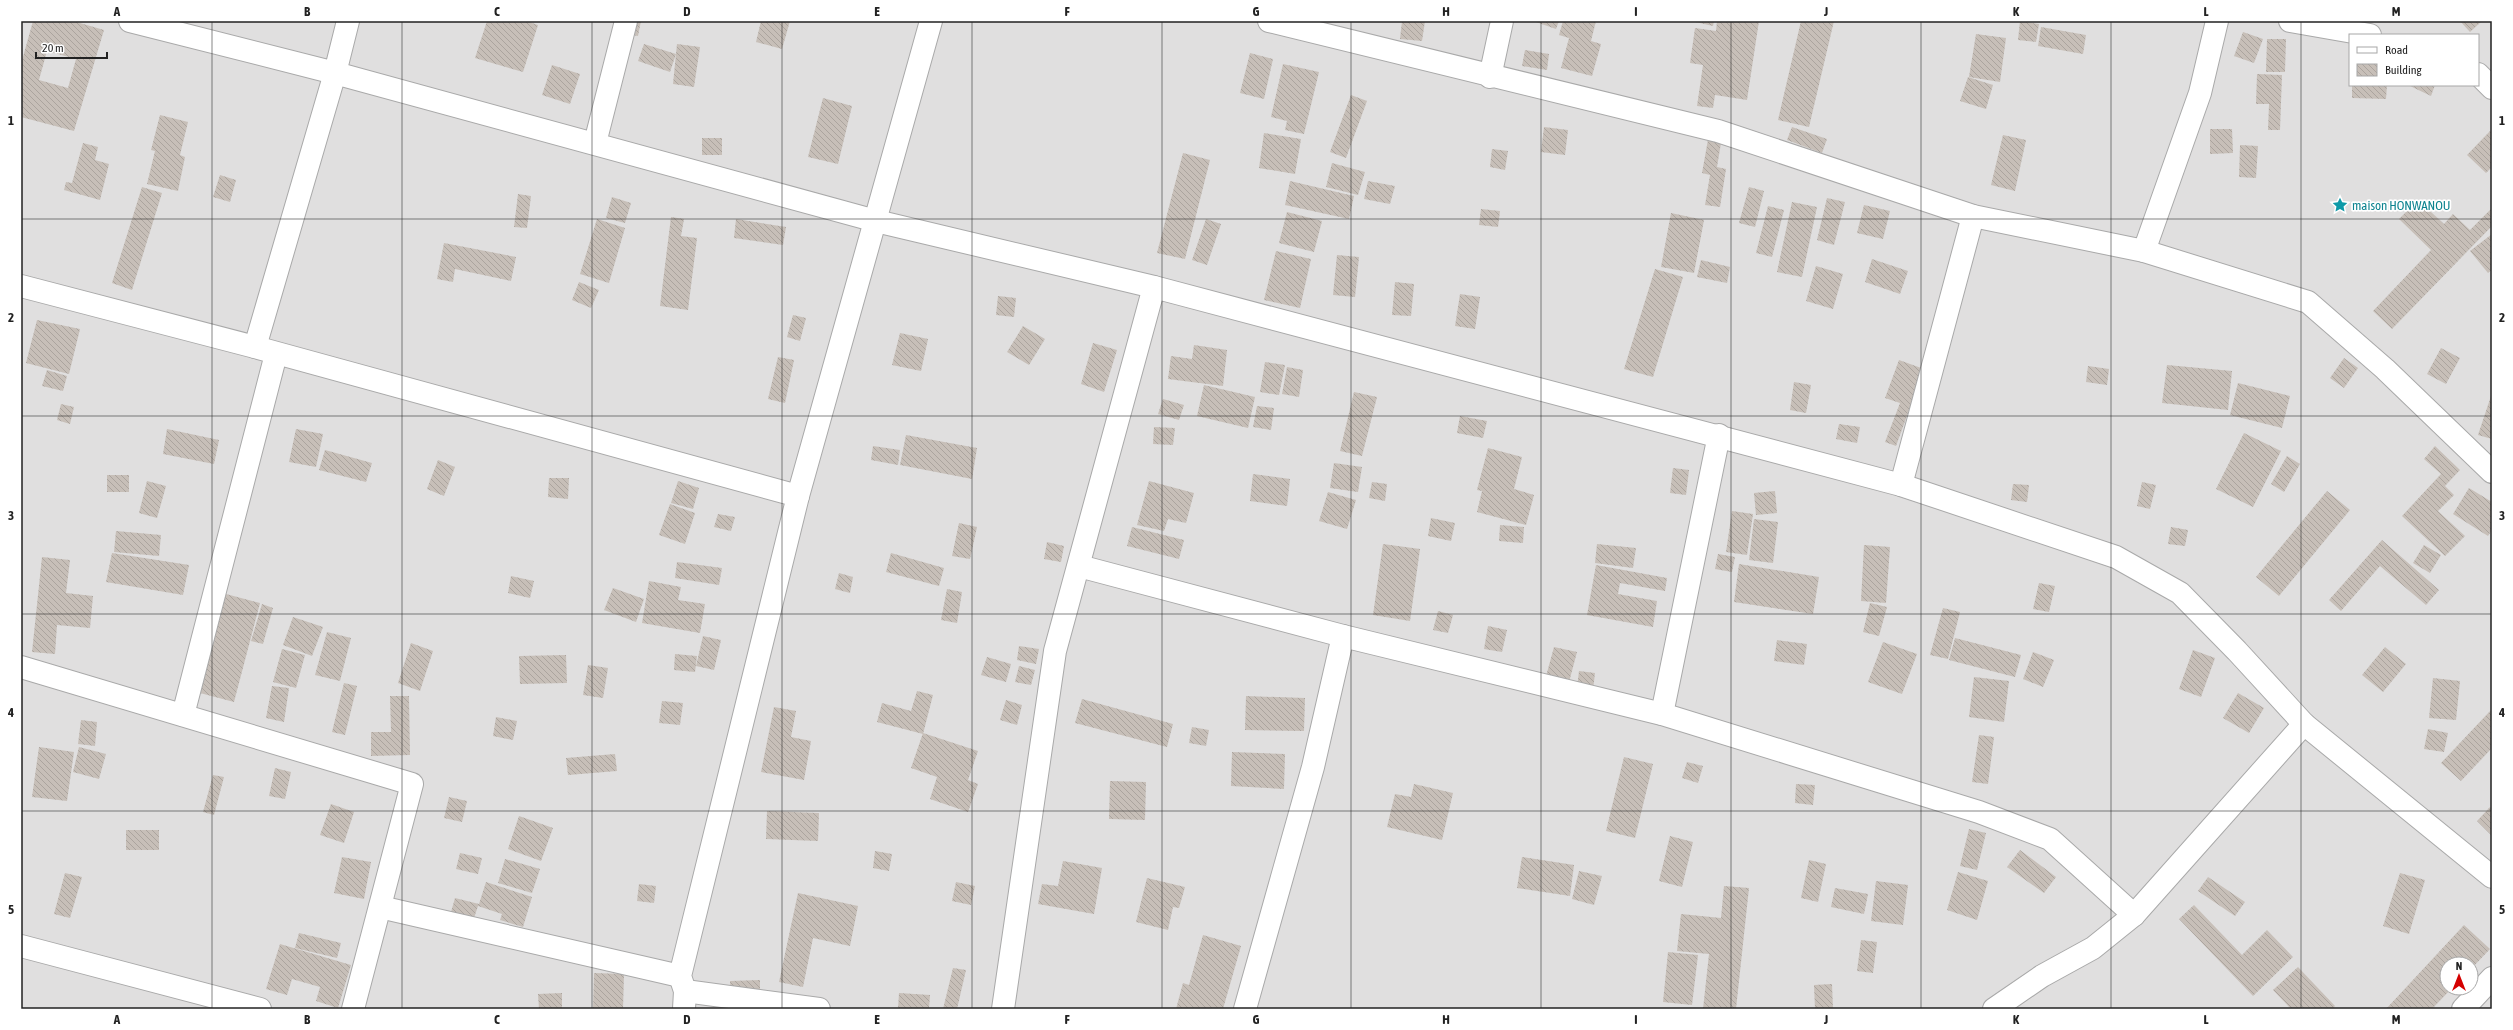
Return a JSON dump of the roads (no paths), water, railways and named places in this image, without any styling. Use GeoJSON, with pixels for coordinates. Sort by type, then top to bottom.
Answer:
{"type":"FeatureCollection","features":[{"type":"Feature","properties":{"kind":"street"},"geometry":{"type":"LineString","coordinates":[[130,21],[335,73],[876,220],[1154,287],[1718,435],[1902,485],[2116,557],[2180,593],[2237,651],[2304,724],[2492,877]]}},
{"type":"Feature","properties":{"kind":"street"},"geometry":{"type":"LineString","coordinates":[[255,347],[335,73],[348,21]]}},
{"type":"Feature","properties":{"kind":"street"},"geometry":{"type":"LineString","coordinates":[[595,143],[626,21]]}},
{"type":"Feature","properties":{"kind":"street"},"geometry":{"type":"LineString","coordinates":[[683,992],[798,496],[931,21]]}},
{"type":"Feature","properties":{"kind":"street"},"geometry":{"type":"LineString","coordinates":[[1269,21],[1490,77],[1718,131],[1973,216],[2144,250],[2308,302],[2385,369],[2492,472]]}},
{"type":"Feature","properties":{"kind":"street"},"geometry":{"type":"LineString","coordinates":[[1490,77],[1502,21]]}},
{"type":"Feature","properties":{"kind":"street"},"geometry":{"type":"LineString","coordinates":[[2144,250],[2200,93],[2218,21]]}},
{"type":"Feature","properties":{"kind":"street"},"geometry":{"type":"LineString","coordinates":[[2290,21],[2364,34]]}},
{"type":"Feature","properties":{"kind":"street"},"geometry":{"type":"LineString","coordinates":[[2479,75],[2492,88]]}},
{"type":"Feature","properties":{"kind":"street"},"geometry":{"type":"LineString","coordinates":[[1902,485],[1973,216]]}},
{"type":"Feature","properties":{"kind":"street"},"geometry":{"type":"LineString","coordinates":[[21,286],[255,347],[798,496]]}},
{"type":"Feature","properties":{"kind":"street"},"geometry":{"type":"LineString","coordinates":[[1003,1009],[1054,651],[1079,566],[1154,287]]}},
{"type":"Feature","properties":{"kind":"street"},"geometry":{"type":"LineString","coordinates":[[183,714],[276,354]]}},
{"type":"Feature","properties":{"kind":"street"},"geometry":{"type":"LineString","coordinates":[[1662,714],[1718,435]]}},
{"type":"Feature","properties":{"kind":"street"},"geometry":{"type":"LineString","coordinates":[[1079,566],[1343,636],[1662,714],[1979,812],[2050,839],[2134,915]]}},
{"type":"Feature","properties":{"kind":"street"},"geometry":{"type":"LineString","coordinates":[[1245,1009],[1313,767],[1343,636]]}},
{"type":"Feature","properties":{"kind":"street"},"geometry":{"type":"LineString","coordinates":[[21,667],[183,714],[412,784],[353,1009]]}},
{"type":"Feature","properties":{"kind":"street"},"geometry":{"type":"LineString","coordinates":[[1994,1009],[2042,976],[2093,948],[2134,915],[2304,724]]}},
{"type":"Feature","properties":{"kind":"street"},"geometry":{"type":"LineString","coordinates":[[380,907],[683,992],[819,1009]]}},
{"type":"Feature","properties":{"kind":"street"},"geometry":{"type":"LineString","coordinates":[[21,946],[260,1009]]}},
{"type":"Feature","properties":{"kind":"street"},"geometry":{"type":"LineString","coordinates":[[2463,1009],[2492,978]]}},
{"type":"Feature","properties":{"kind":"place","name":"maison HONWANOU"},"geometry":{"type":"Point","coordinates":[2340,205]}}]}
